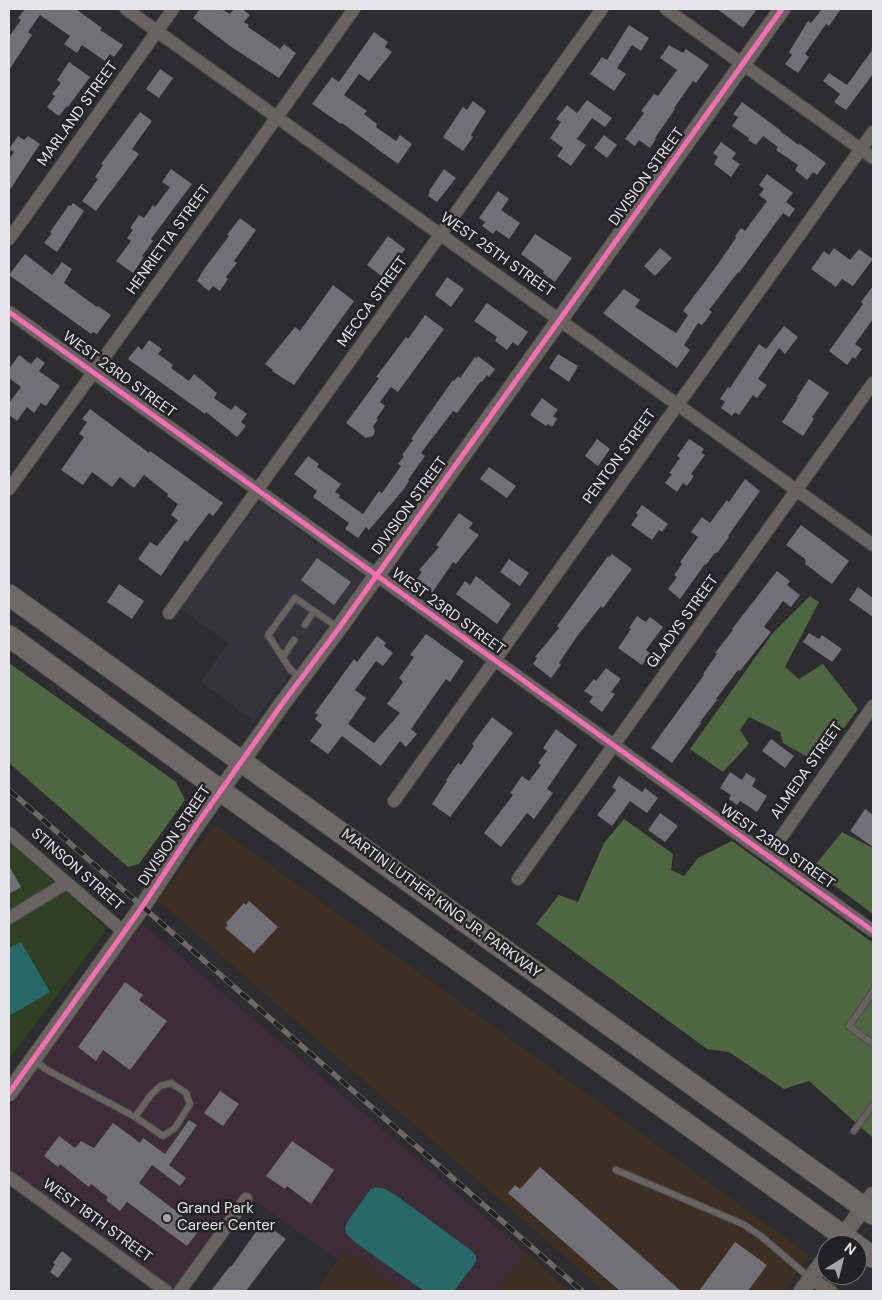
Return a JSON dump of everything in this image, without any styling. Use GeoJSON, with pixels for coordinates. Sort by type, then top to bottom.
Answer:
{"type":"FeatureCollection","features":[{"type":"Feature","properties":{"kind":"highway","name":"MARTIN LUTHER KING JR. PARKWAY"},"geometry":{"type":"LineString","coordinates":[[9,595],[242,762],[870,1205]]}},
{"type":"Feature","properties":{"kind":"highway"},"geometry":{"type":"LineString","coordinates":[[9,636],[837,1235]]}},
{"type":"Feature","properties":{"kind":"street","name":"WEST 25TH STREET"},"geometry":{"type":"LineString","coordinates":[[126,9],[873,545]]}},
{"type":"Feature","properties":{"kind":"street","name":"MARLAND STREET"},"geometry":{"type":"LineString","coordinates":[[9,239],[173,9]]}},
{"type":"Feature","properties":{"kind":"street","name":"HENRIETTA STREET"},"geometry":{"type":"LineString","coordinates":[[9,490],[354,9]]}},
{"type":"Feature","properties":{"kind":"street","name":"MECCA STREET"},"geometry":{"type":"LineString","coordinates":[[169,613],[602,9]]}},
{"type":"Feature","properties":{"kind":"street"},"geometry":{"type":"LineString","coordinates":[[666,9],[873,158]]}},
{"type":"Feature","properties":{"kind":"street","name":"DIVISION STREET"},"geometry":{"type":"LineString","coordinates":[[9,1093],[301,678],[339,628],[782,9]]}},
{"type":"Feature","properties":{"kind":"street","name":"PENTON STREET"},"geometry":{"type":"LineString","coordinates":[[394,801],[873,132]]}},
{"type":"Feature","properties":{"kind":"street","name":"WEST 23RD STREET"},"geometry":{"type":"LineString","coordinates":[[9,312],[873,931]]}},
{"type":"Feature","properties":{"kind":"street","name":"GLADYS STREET"},"geometry":{"type":"LineString","coordinates":[[518,878],[873,383]]}},
{"type":"Feature","properties":{"kind":"street","name":"ALMEDA STREET"},"geometry":{"type":"LineString","coordinates":[[768,856],[873,706]]}},
{"type":"Feature","properties":{"kind":"street","name":"STINSON STREET"},"geometry":{"type":"LineString","coordinates":[[9,833],[124,932]]}},
{"type":"Feature","properties":{"kind":"street"},"geometry":{"type":"LineString","coordinates":[[9,918],[66,883]]}},
{"type":"Feature","properties":{"kind":"street","name":"WEST 18TH STREET"},"geometry":{"type":"LineString","coordinates":[[9,1177],[166,1291]]}},
{"type":"Feature","properties":{"kind":"street"},"geometry":{"type":"LineString","coordinates":[[180,1291],[246,1199]]}},
{"type":"Feature","properties":{"kind":"street"},"geometry":{"type":"LineString","coordinates":[[853,1235],[870,1205]]}},
{"type":"Feature","properties":{"kind":"street"},"geometry":{"type":"LineString","coordinates":[[817,1270],[807,1285],[830,1291]]}},
{"type":"Feature","properties":{"kind":"lane"},"geometry":{"type":"LineString","coordinates":[[301,678],[290,669],[268,635],[295,598],[339,628]]}},
{"type":"Feature","properties":{"kind":"lane"},"geometry":{"type":"LineString","coordinates":[[305,625],[314,611]]}},
{"type":"Feature","properties":{"kind":"lane"},"geometry":{"type":"LineString","coordinates":[[283,657],[294,640]]}},
{"type":"Feature","properties":{"kind":"lane"},"geometry":{"type":"LineString","coordinates":[[873,992],[849,1026],[873,1044]]}},
{"type":"Feature","properties":{"kind":"lane"},"geometry":{"type":"LineString","coordinates":[[33,1060],[47,1070],[104,1098],[163,1136],[175,1128],[190,1104],[186,1093],[171,1082],[160,1086],[135,1117]]}},
{"type":"Feature","properties":{"kind":"lane"},"geometry":{"type":"LineString","coordinates":[[854,1131],[873,1105]]}},
{"type":"Feature","properties":{"kind":"lane"},"geometry":{"type":"LineString","coordinates":[[616,1170],[743,1224],[762,1236],[807,1285]]}},
{"type":"Feature","properties":{"kind":"shaded area"},"geometry":{"type":"Polygon","coordinates":[[[259,501],[365,577],[254,721],[201,682],[228,643],[180,608],[259,501]]]}},
{"type":"Feature","properties":{"kind":"shaded area"},"geometry":{"type":"Polygon","coordinates":[[[215,825],[809,1255],[785,1291],[604,1291],[158,900],[215,825]]]}},
{"type":"Feature","properties":{"kind":"shaded area"},"geometry":{"type":"Polygon","coordinates":[[[141,923],[525,1252],[498,1291],[403,1291],[346,1249],[338,1260],[255,1201],[188,1291],[153,1291],[9,1186],[9,1107],[141,923]]]}},
{"type":"Feature","properties":{"kind":"shaded area"},"geometry":{"type":"Polygon","coordinates":[[[346,1249],[403,1291],[316,1291],[346,1249]]]}},
{"type":"Feature","properties":{"kind":"shaded area"},"geometry":{"type":"Polygon","coordinates":[[[525,1252],[569,1291],[498,1291],[525,1252]]]}},
{"type":"Feature","properties":{"kind":"green space"},"geometry":{"type":"Polygon","coordinates":[[[810,596],[819,602],[785,667],[799,679],[823,664],[858,709],[818,763],[783,743],[780,732],[749,717],[740,730],[749,744],[723,772],[690,749],[772,634],[810,596]]]}},
{"type":"Feature","properties":{"kind":"green space"},"geometry":{"type":"Polygon","coordinates":[[[9,663],[176,782],[185,800],[139,864],[128,867],[9,763],[9,663]]]}},
{"type":"Feature","properties":{"kind":"green space"},"geometry":{"type":"Polygon","coordinates":[[[624,819],[673,854],[671,870],[684,876],[698,858],[732,841],[873,943],[873,1138],[809,1081],[784,1089],[729,1052],[707,1049],[536,924],[559,895],[578,902],[604,843],[624,819]]]}},
{"type":"Feature","properties":{"kind":"green space"},"geometry":{"type":"Polygon","coordinates":[[[842,832],[873,848],[873,914],[812,869],[842,832]]]}},
{"type":"Feature","properties":{"kind":"green space"},"geometry":{"type":"Polygon","coordinates":[[[9,842],[104,926],[104,933],[9,1059],[9,842]]]}},
{"type":"Feature","properties":{"kind":"water"},"geometry":{"type":"Polygon","coordinates":[[[21,942],[50,992],[9,1016],[9,948],[21,942]]]}},
{"type":"Feature","properties":{"kind":"water"},"geometry":{"type":"Polygon","coordinates":[[[376,1187],[385,1189],[397,1196],[472,1251],[476,1256],[476,1262],[454,1291],[424,1291],[356,1243],[346,1233],[345,1228],[348,1221],[370,1190],[376,1187]]]}},
{"type":"Feature","properties":{"kind":"building"},"geometry":{"type":"Polygon","coordinates":[[[25,9],[76,9],[102,28],[100,30],[123,45],[114,57],[110,54],[105,61],[82,45],[77,53],[64,44],[70,36],[40,15],[28,32],[32,35],[9,70],[9,37],[21,20],[18,18],[25,9]]]}},
{"type":"Feature","properties":{"kind":"building"},"geometry":{"type":"Polygon","coordinates":[[[200,9],[222,9],[230,14],[234,9],[242,9],[250,15],[244,22],[249,25],[248,27],[280,49],[284,44],[296,53],[279,78],[230,46],[193,18],[200,9]]]}},
{"type":"Feature","properties":{"kind":"building"},"geometry":{"type":"Polygon","coordinates":[[[717,9],[757,9],[743,28],[717,9]]]}},
{"type":"Feature","properties":{"kind":"building"},"geometry":{"type":"Polygon","coordinates":[[[822,9],[841,9],[829,26],[826,24],[805,54],[809,57],[798,73],[785,64],[792,55],[789,52],[808,21],[811,23],[822,9]]]}},
{"type":"Feature","properties":{"kind":"building"},"geometry":{"type":"Polygon","coordinates":[[[629,25],[649,38],[641,51],[632,45],[617,68],[626,74],[614,91],[590,74],[602,57],[607,60],[629,25]]]}},
{"type":"Feature","properties":{"kind":"building"},"geometry":{"type":"Polygon","coordinates":[[[374,32],[388,42],[385,47],[392,52],[369,81],[359,74],[344,95],[367,111],[364,114],[377,124],[376,127],[396,141],[400,135],[412,144],[398,164],[342,123],[312,104],[332,77],[339,82],[374,32]]]}},
{"type":"Feature","properties":{"kind":"building"},"geometry":{"type":"Polygon","coordinates":[[[669,45],[683,53],[686,49],[709,65],[696,83],[693,81],[650,148],[639,140],[635,146],[625,139],[644,113],[641,111],[654,94],[658,96],[677,70],[660,58],[669,45]]]}},
{"type":"Feature","properties":{"kind":"building"},"geometry":{"type":"Polygon","coordinates":[[[873,49],[873,74],[846,110],[834,102],[840,94],[823,81],[829,73],[847,85],[873,49]]]}},
{"type":"Feature","properties":{"kind":"building"},"geometry":{"type":"Polygon","coordinates":[[[69,62],[90,77],[59,116],[47,107],[55,96],[52,94],[61,83],[57,80],[69,62]]]}},
{"type":"Feature","properties":{"kind":"building"},"geometry":{"type":"Polygon","coordinates":[[[160,69],[173,78],[159,98],[146,89],[160,69]]]}},
{"type":"Feature","properties":{"kind":"building"},"geometry":{"type":"Polygon","coordinates":[[[587,100],[612,118],[605,127],[592,118],[577,139],[586,145],[571,166],[557,156],[563,148],[550,138],[561,122],[556,119],[567,105],[577,113],[587,100]]]}},
{"type":"Feature","properties":{"kind":"building"},"geometry":{"type":"Polygon","coordinates":[[[473,101],[486,111],[471,135],[473,137],[463,151],[443,137],[463,107],[467,110],[473,101]]]}},
{"type":"Feature","properties":{"kind":"building"},"geometry":{"type":"Polygon","coordinates":[[[742,102],[826,163],[817,175],[813,172],[807,180],[795,170],[798,165],[776,150],[778,147],[763,136],[756,145],[732,126],[738,117],[733,114],[742,102]]]}},
{"type":"Feature","properties":{"kind":"building"},"geometry":{"type":"Polygon","coordinates":[[[140,112],[152,121],[132,149],[139,154],[96,211],[82,201],[98,179],[95,177],[103,165],[101,164],[140,112]]]}},
{"type":"Feature","properties":{"kind":"building"},"geometry":{"type":"Polygon","coordinates":[[[604,135],[617,145],[607,158],[594,148],[604,135]]]}},
{"type":"Feature","properties":{"kind":"building"},"geometry":{"type":"Polygon","coordinates":[[[18,136],[24,140],[28,136],[40,144],[9,191],[9,159],[14,152],[9,149],[18,136]]]}},
{"type":"Feature","properties":{"kind":"building"},"geometry":{"type":"Polygon","coordinates":[[[721,142],[736,153],[732,159],[740,164],[731,177],[714,164],[718,157],[713,153],[721,142]]]}},
{"type":"Feature","properties":{"kind":"building"},"geometry":{"type":"Polygon","coordinates":[[[171,169],[192,184],[151,239],[153,241],[133,273],[116,261],[131,241],[127,238],[133,230],[130,228],[139,215],[144,218],[170,187],[162,182],[171,169]]]}},
{"type":"Feature","properties":{"kind":"building"},"geometry":{"type":"Polygon","coordinates":[[[444,169],[456,178],[437,202],[428,196],[429,191],[444,169]]]}},
{"type":"Feature","properties":{"kind":"building"},"geometry":{"type":"Polygon","coordinates":[[[767,174],[793,193],[786,202],[795,209],[789,217],[783,213],[709,310],[712,312],[702,325],[698,323],[684,345],[690,350],[677,368],[603,313],[624,289],[640,300],[635,307],[676,333],[688,315],[683,311],[736,238],[735,236],[741,228],[745,231],[767,201],[759,195],[764,189],[759,185],[767,174]]]}},
{"type":"Feature","properties":{"kind":"building"},"geometry":{"type":"Polygon","coordinates":[[[498,191],[509,199],[501,210],[520,223],[509,239],[496,230],[493,234],[482,226],[485,222],[479,218],[498,191]]]}},
{"type":"Feature","properties":{"kind":"building"},"geometry":{"type":"Polygon","coordinates":[[[73,203],[84,211],[57,252],[44,243],[69,205],[71,206],[73,203]]]}},
{"type":"Feature","properties":{"kind":"building"},"geometry":{"type":"Polygon","coordinates":[[[240,218],[256,230],[234,261],[237,263],[226,277],[228,279],[220,291],[213,286],[209,291],[197,281],[240,218]]]}},
{"type":"Feature","properties":{"kind":"building"},"geometry":{"type":"Polygon","coordinates":[[[535,234],[572,258],[555,282],[521,254],[535,234]]]}},
{"type":"Feature","properties":{"kind":"building"},"geometry":{"type":"Polygon","coordinates":[[[388,236],[405,249],[384,278],[367,265],[388,236]]]}},
{"type":"Feature","properties":{"kind":"building"},"geometry":{"type":"Polygon","coordinates":[[[660,248],[672,258],[655,276],[644,266],[660,248]]]}},
{"type":"Feature","properties":{"kind":"building"},"geometry":{"type":"Polygon","coordinates":[[[834,248],[850,260],[859,249],[873,259],[853,286],[842,279],[836,287],[811,269],[824,251],[829,255],[834,248]]]}},
{"type":"Feature","properties":{"kind":"building"},"geometry":{"type":"Polygon","coordinates":[[[25,254],[52,275],[62,262],[72,269],[64,283],[111,315],[97,334],[93,332],[91,334],[9,275],[25,254]]]}},
{"type":"Feature","properties":{"kind":"building"},"geometry":{"type":"Polygon","coordinates":[[[447,277],[464,289],[451,307],[435,295],[447,277]]]}},
{"type":"Feature","properties":{"kind":"building"},"geometry":{"type":"Polygon","coordinates":[[[333,285],[354,301],[294,385],[272,371],[265,364],[295,327],[300,331],[333,285]]]}},
{"type":"Feature","properties":{"kind":"building"},"geometry":{"type":"Polygon","coordinates":[[[873,286],[873,319],[855,344],[862,349],[855,359],[853,357],[847,365],[829,351],[863,304],[861,302],[873,286]]]}},
{"type":"Feature","properties":{"kind":"building"},"geometry":{"type":"Polygon","coordinates":[[[487,303],[528,332],[518,346],[513,342],[507,350],[495,341],[497,337],[474,321],[487,303]]]}},
{"type":"Feature","properties":{"kind":"building"},"geometry":{"type":"Polygon","coordinates":[[[425,315],[444,329],[398,392],[391,387],[380,402],[385,406],[373,426],[375,431],[373,436],[366,438],[346,423],[379,378],[376,377],[406,337],[408,339],[425,315]]]}},
{"type":"Feature","properties":{"kind":"building"},"geometry":{"type":"Polygon","coordinates":[[[784,326],[798,337],[785,354],[779,348],[758,379],[767,385],[757,398],[753,395],[739,415],[735,412],[732,416],[721,408],[725,402],[720,399],[728,387],[730,388],[759,344],[766,349],[784,326]]]}},
{"type":"Feature","properties":{"kind":"building"},"geometry":{"type":"Polygon","coordinates":[[[149,340],[162,349],[158,354],[173,365],[171,368],[189,381],[194,374],[217,393],[214,398],[231,410],[235,405],[247,414],[241,422],[246,426],[237,437],[206,412],[205,414],[128,359],[138,346],[142,350],[149,340]]]}},
{"type":"Feature","properties":{"kind":"building"},"geometry":{"type":"Polygon","coordinates":[[[558,354],[578,366],[569,382],[549,368],[558,354]]]}},
{"type":"Feature","properties":{"kind":"building"},"geometry":{"type":"Polygon","coordinates":[[[19,355],[31,364],[37,357],[45,363],[39,371],[60,386],[46,406],[41,403],[34,413],[27,407],[17,421],[9,415],[9,403],[21,387],[9,378],[9,369],[19,355]]]}},
{"type":"Feature","properties":{"kind":"building"},"geometry":{"type":"Polygon","coordinates":[[[478,356],[495,369],[489,377],[487,375],[481,381],[457,413],[453,411],[421,453],[425,456],[404,489],[369,530],[366,527],[358,538],[345,529],[349,523],[313,497],[317,491],[294,474],[308,456],[319,464],[317,467],[341,484],[335,492],[340,495],[339,497],[363,514],[379,491],[382,493],[401,466],[398,464],[413,440],[411,439],[453,380],[458,376],[460,378],[475,357],[477,358],[478,356]]]}},
{"type":"Feature","properties":{"kind":"building"},"geometry":{"type":"Polygon","coordinates":[[[809,379],[829,393],[812,417],[814,419],[803,436],[782,422],[809,379]]]}},
{"type":"Feature","properties":{"kind":"building"},"geometry":{"type":"Polygon","coordinates":[[[542,398],[558,410],[553,416],[557,419],[552,427],[548,424],[546,426],[530,415],[542,398]]]}},
{"type":"Feature","properties":{"kind":"building"},"geometry":{"type":"Polygon","coordinates":[[[90,409],[149,453],[150,451],[223,503],[213,516],[209,513],[187,542],[185,540],[161,576],[138,559],[150,542],[157,546],[178,520],[171,515],[178,504],[144,475],[134,488],[120,477],[112,487],[92,472],[83,485],[61,470],[84,437],[79,434],[87,422],[82,419],[90,409]]]}},
{"type":"Feature","properties":{"kind":"building"},"geometry":{"type":"Polygon","coordinates":[[[597,439],[610,449],[598,466],[585,456],[597,439]]]}},
{"type":"Feature","properties":{"kind":"building"},"geometry":{"type":"Polygon","coordinates":[[[689,439],[704,449],[701,453],[705,455],[691,474],[694,476],[687,486],[683,483],[677,492],[665,483],[672,474],[669,473],[680,458],[677,456],[689,439]]]}},
{"type":"Feature","properties":{"kind":"building"},"geometry":{"type":"Polygon","coordinates":[[[489,467],[516,486],[507,498],[480,479],[489,467]]]}},
{"type":"Feature","properties":{"kind":"building"},"geometry":{"type":"Polygon","coordinates":[[[745,479],[760,491],[718,552],[705,564],[680,599],[668,589],[677,577],[674,575],[682,564],[680,562],[698,537],[691,532],[702,517],[710,523],[727,500],[729,502],[745,479]]]}},
{"type":"Feature","properties":{"kind":"building"},"geometry":{"type":"Polygon","coordinates":[[[642,505],[668,524],[662,532],[659,530],[652,540],[631,525],[642,505]]]}},
{"type":"Feature","properties":{"kind":"building"},"geometry":{"type":"Polygon","coordinates":[[[459,513],[473,523],[469,528],[479,535],[456,564],[453,562],[432,593],[416,580],[422,572],[419,570],[439,547],[436,545],[459,513]]]}},
{"type":"Feature","properties":{"kind":"building"},"geometry":{"type":"Polygon","coordinates":[[[801,525],[849,561],[832,584],[805,564],[805,559],[786,545],[801,525]]]}},
{"type":"Feature","properties":{"kind":"building"},"geometry":{"type":"Polygon","coordinates":[[[612,554],[632,569],[603,608],[601,606],[578,635],[559,663],[561,665],[551,678],[533,664],[537,658],[535,657],[559,628],[557,626],[608,556],[612,554]]]}},
{"type":"Feature","properties":{"kind":"building"},"geometry":{"type":"Polygon","coordinates":[[[317,558],[351,582],[334,605],[301,580],[317,558]]]}},
{"type":"Feature","properties":{"kind":"building"},"geometry":{"type":"Polygon","coordinates":[[[509,559],[529,573],[520,586],[500,572],[509,559]]]}},
{"type":"Feature","properties":{"kind":"building"},"geometry":{"type":"Polygon","coordinates":[[[777,571],[790,581],[787,585],[800,595],[791,607],[783,601],[764,627],[771,632],[716,699],[672,763],[651,748],[704,675],[717,654],[715,653],[732,629],[777,571]]]}},
{"type":"Feature","properties":{"kind":"building"},"geometry":{"type":"Polygon","coordinates":[[[476,576],[511,604],[497,624],[456,594],[465,581],[470,585],[476,576]]]}},
{"type":"Feature","properties":{"kind":"building"},"geometry":{"type":"Polygon","coordinates":[[[119,584],[144,601],[132,619],[107,602],[119,584]]]}},
{"type":"Feature","properties":{"kind":"building"},"geometry":{"type":"Polygon","coordinates":[[[858,587],[873,598],[873,617],[849,600],[858,587]]]}},
{"type":"Feature","properties":{"kind":"building"},"geometry":{"type":"Polygon","coordinates":[[[637,616],[646,622],[650,617],[663,627],[646,650],[650,653],[642,665],[618,648],[637,616]]]}},
{"type":"Feature","properties":{"kind":"building"},"geometry":{"type":"Polygon","coordinates":[[[809,633],[819,639],[822,635],[842,649],[832,662],[803,642],[809,633]]]}},
{"type":"Feature","properties":{"kind":"building"},"geometry":{"type":"Polygon","coordinates":[[[426,634],[464,661],[450,682],[446,679],[411,729],[417,734],[406,747],[400,741],[381,766],[342,736],[328,754],[310,741],[322,725],[315,719],[318,715],[315,713],[354,659],[357,662],[377,636],[386,643],[384,646],[393,653],[383,666],[376,661],[355,690],[366,698],[348,724],[374,743],[400,713],[387,704],[403,682],[399,678],[414,657],[410,655],[426,634]]]}},
{"type":"Feature","properties":{"kind":"building"},"geometry":{"type":"Polygon","coordinates":[[[606,668],[621,679],[611,692],[615,694],[602,712],[589,702],[593,697],[584,691],[594,679],[596,681],[606,668]]]}},
{"type":"Feature","properties":{"kind":"building"},"geometry":{"type":"Polygon","coordinates":[[[492,717],[513,733],[450,817],[432,804],[446,780],[458,763],[461,765],[474,746],[472,744],[492,717]]]}},
{"type":"Feature","properties":{"kind":"building"},"geometry":{"type":"Polygon","coordinates":[[[556,729],[577,745],[547,789],[553,793],[534,819],[527,813],[501,847],[484,833],[513,795],[510,793],[522,776],[529,781],[541,765],[538,763],[547,751],[543,748],[556,729]]]}},
{"type":"Feature","properties":{"kind":"building"},"geometry":{"type":"Polygon","coordinates":[[[771,739],[794,756],[785,768],[762,751],[771,739]]]}},
{"type":"Feature","properties":{"kind":"building"},"geometry":{"type":"Polygon","coordinates":[[[730,772],[742,780],[746,773],[756,779],[752,786],[767,796],[757,812],[740,801],[737,805],[729,799],[731,795],[720,788],[730,772]]]}},
{"type":"Feature","properties":{"kind":"building"},"geometry":{"type":"Polygon","coordinates":[[[619,776],[642,792],[645,788],[658,798],[647,813],[630,801],[612,826],[597,815],[616,790],[612,787],[619,776]]]}},
{"type":"Feature","properties":{"kind":"building"},"geometry":{"type":"Polygon","coordinates":[[[865,809],[873,815],[873,847],[850,831],[865,809]]]}},
{"type":"Feature","properties":{"kind":"building"},"geometry":{"type":"Polygon","coordinates":[[[660,813],[678,826],[665,842],[648,830],[660,813]]]}},
{"type":"Feature","properties":{"kind":"building"},"geometry":{"type":"Polygon","coordinates":[[[9,866],[21,887],[9,894],[9,866]]]}},
{"type":"Feature","properties":{"kind":"building"},"geometry":{"type":"Polygon","coordinates":[[[249,901],[278,927],[254,953],[225,928],[228,925],[226,923],[244,903],[246,905],[249,901]]]}},
{"type":"Feature","properties":{"kind":"building"},"geometry":{"type":"Polygon","coordinates":[[[125,982],[143,995],[139,1000],[167,1021],[130,1070],[103,1050],[96,1061],[78,1047],[125,982]]]}},
{"type":"Feature","properties":{"kind":"building"},"geometry":{"type":"Polygon","coordinates":[[[220,1091],[239,1104],[223,1126],[204,1113],[220,1091]]]}},
{"type":"Feature","properties":{"kind":"building"},"geometry":{"type":"Polygon","coordinates":[[[189,1120],[197,1125],[169,1165],[186,1178],[180,1186],[152,1165],[139,1183],[200,1229],[187,1246],[127,1202],[120,1211],[106,1200],[108,1197],[91,1184],[89,1187],[60,1164],[58,1167],[44,1156],[59,1136],[75,1148],[81,1141],[94,1148],[113,1123],[140,1143],[143,1138],[165,1154],[189,1120]]]}},
{"type":"Feature","properties":{"kind":"building"},"geometry":{"type":"Polygon","coordinates":[[[292,1141],[334,1170],[311,1204],[287,1186],[285,1189],[266,1176],[292,1141]]]}},
{"type":"Feature","properties":{"kind":"building"},"geometry":{"type":"Polygon","coordinates":[[[540,1167],[681,1291],[620,1291],[508,1193],[515,1185],[520,1189],[540,1167]]]}},
{"type":"Feature","properties":{"kind":"building"},"geometry":{"type":"Polygon","coordinates":[[[263,1222],[286,1239],[246,1291],[211,1291],[231,1267],[263,1222]]]}},
{"type":"Feature","properties":{"kind":"building"},"geometry":{"type":"Polygon","coordinates":[[[735,1242],[767,1265],[748,1291],[699,1291],[735,1242]]]}},
{"type":"Feature","properties":{"kind":"building"},"geometry":{"type":"Polygon","coordinates":[[[62,1251],[72,1259],[58,1278],[50,1272],[55,1264],[53,1263],[62,1251]]]}},
{"type":"Feature","properties":{"kind":"railway"},"geometry":{"type":"LineString","coordinates":[[9,790],[582,1291]]}},
{"type":"Feature","properties":{"kind":"cycle path"},"geometry":{"type":"LineString","coordinates":[[9,1093],[142,907],[193,830],[282,704],[339,628],[782,9]]}},
{"type":"Feature","properties":{"kind":"cycle path"},"geometry":{"type":"LineString","coordinates":[[9,312],[873,931]]}},
{"type":"Feature","properties":{"kind":"place","name":"Grand Park Career Center"},"geometry":{"type":"Point","coordinates":[167,1218]}}]}
